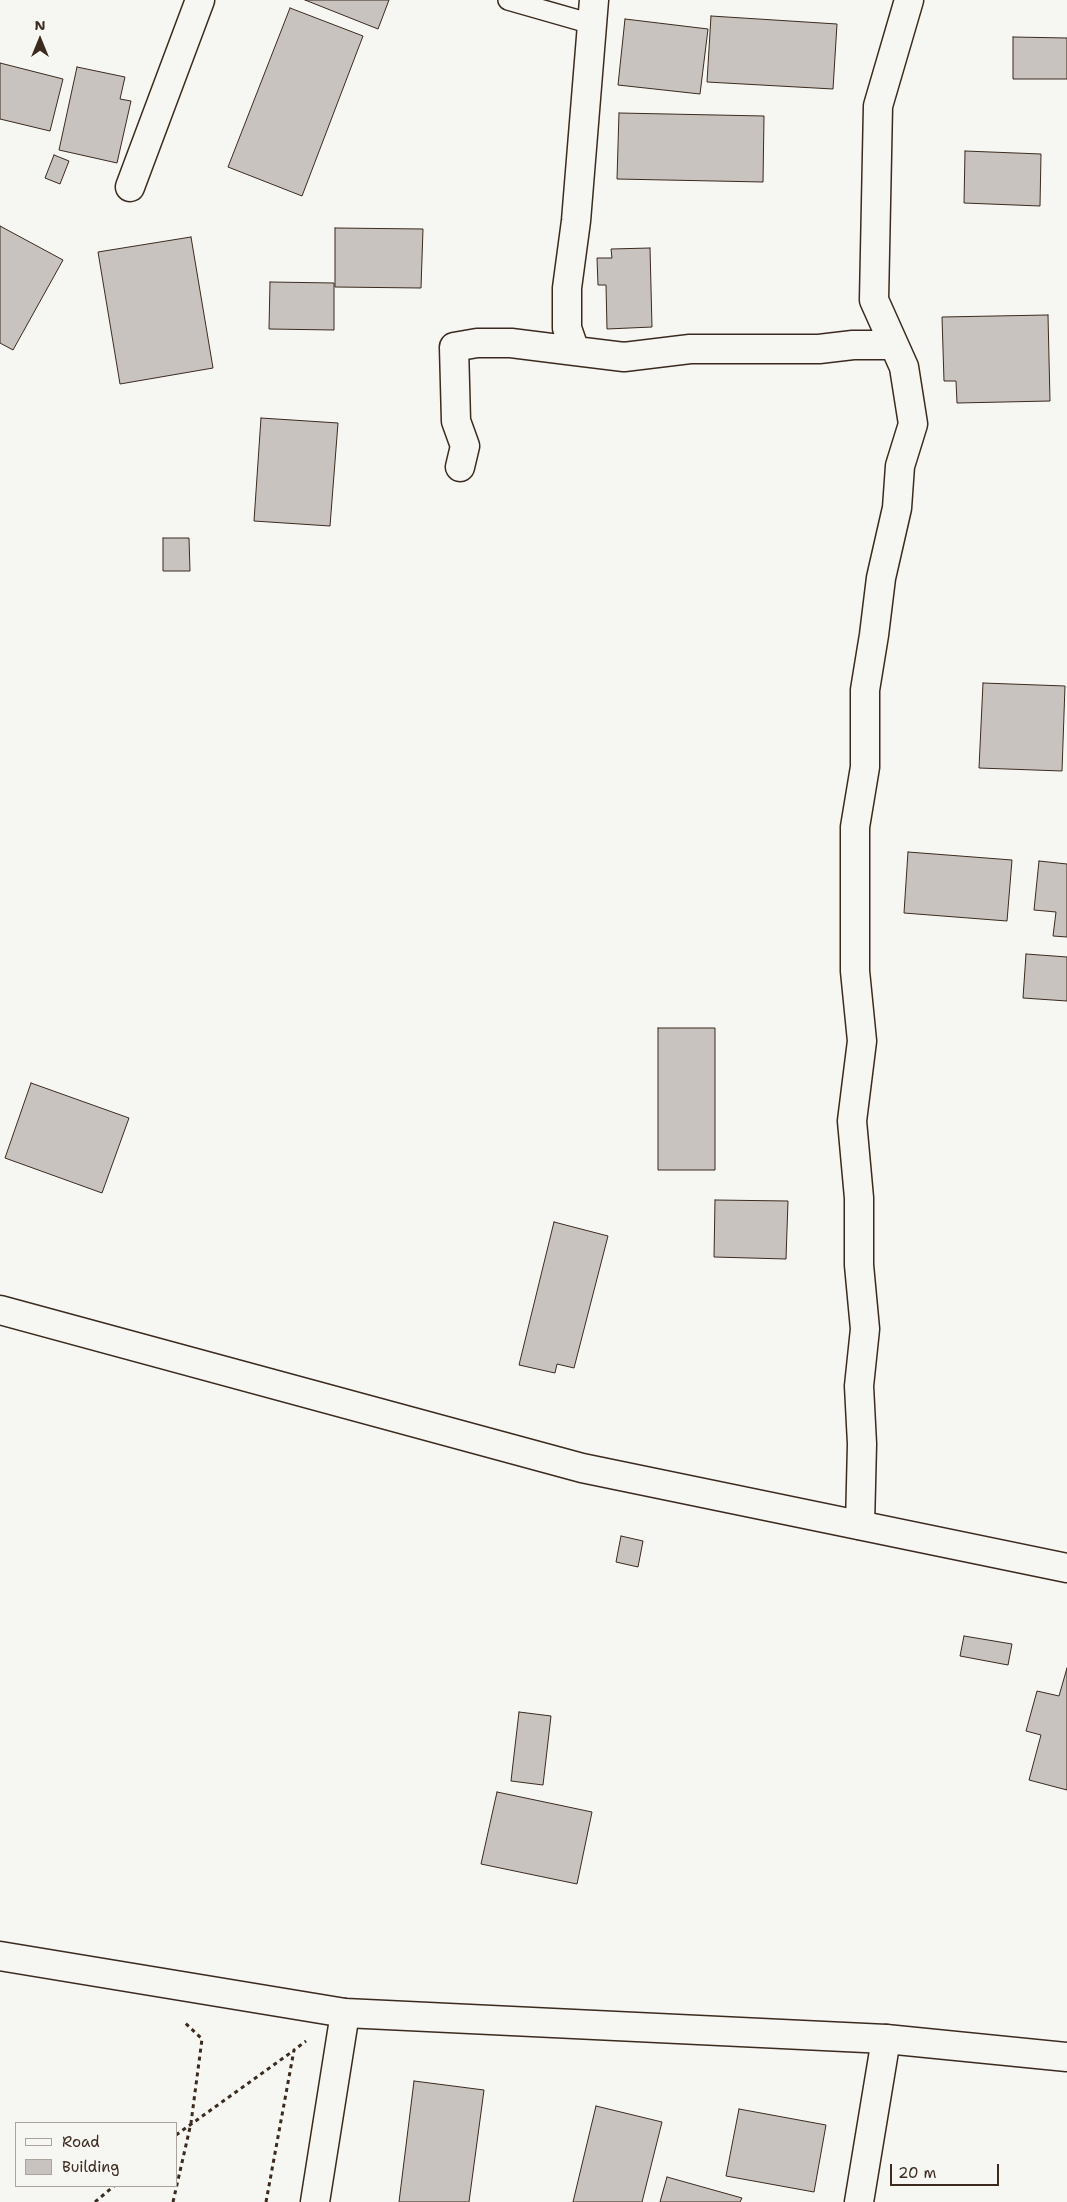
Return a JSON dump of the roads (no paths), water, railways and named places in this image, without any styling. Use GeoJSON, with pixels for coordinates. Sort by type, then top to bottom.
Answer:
{"type":"FeatureCollection","features":[{"type":"Feature","properties":{"kind":"street"},"geometry":{"type":"LineString","coordinates":[[130,187],[200,0]]}},
{"type":"Feature","properties":{"kind":"street"},"geometry":{"type":"LineString","coordinates":[[860,1525],[862,1444],[859,1386],[865,1328],[859,1265],[859,1198],[852,1121],[862,1041],[855,971],[855,827],[865,766],[865,690],[881,578],[897,508],[900,466],[913,424],[904,367],[874,300],[878,106],[909,0]]}},
{"type":"Feature","properties":{"kind":"street"},"geometry":{"type":"LineString","coordinates":[[575,351],[567,328],[567,288],[576,221],[593,12]]}},
{"type":"Feature","properties":{"kind":"street"},"geometry":{"type":"LineString","coordinates":[[460,467],[465,446],[456,421],[454,347],[477,343],[511,343],[624,357],[690,349],[819,349],[853,345],[894,345]]}},
{"type":"Feature","properties":{"kind":"street"},"geometry":{"type":"LineString","coordinates":[[0,1310],[582,1468],[1067,1568]]}},
{"type":"Feature","properties":{"kind":"street"},"geometry":{"type":"LineString","coordinates":[[0,1956],[345,2013],[886,2038],[1067,2057]]}},
{"type":"Feature","properties":{"kind":"street"},"geometry":{"type":"LineString","coordinates":[[315,2202],[345,2013]]}},
{"type":"Feature","properties":{"kind":"street"},"geometry":{"type":"LineString","coordinates":[[859,2202],[886,2038]]}},
{"type":"Feature","properties":{"kind":"lane"},"geometry":{"type":"LineString","coordinates":[[508,0],[593,12]]}}]}
